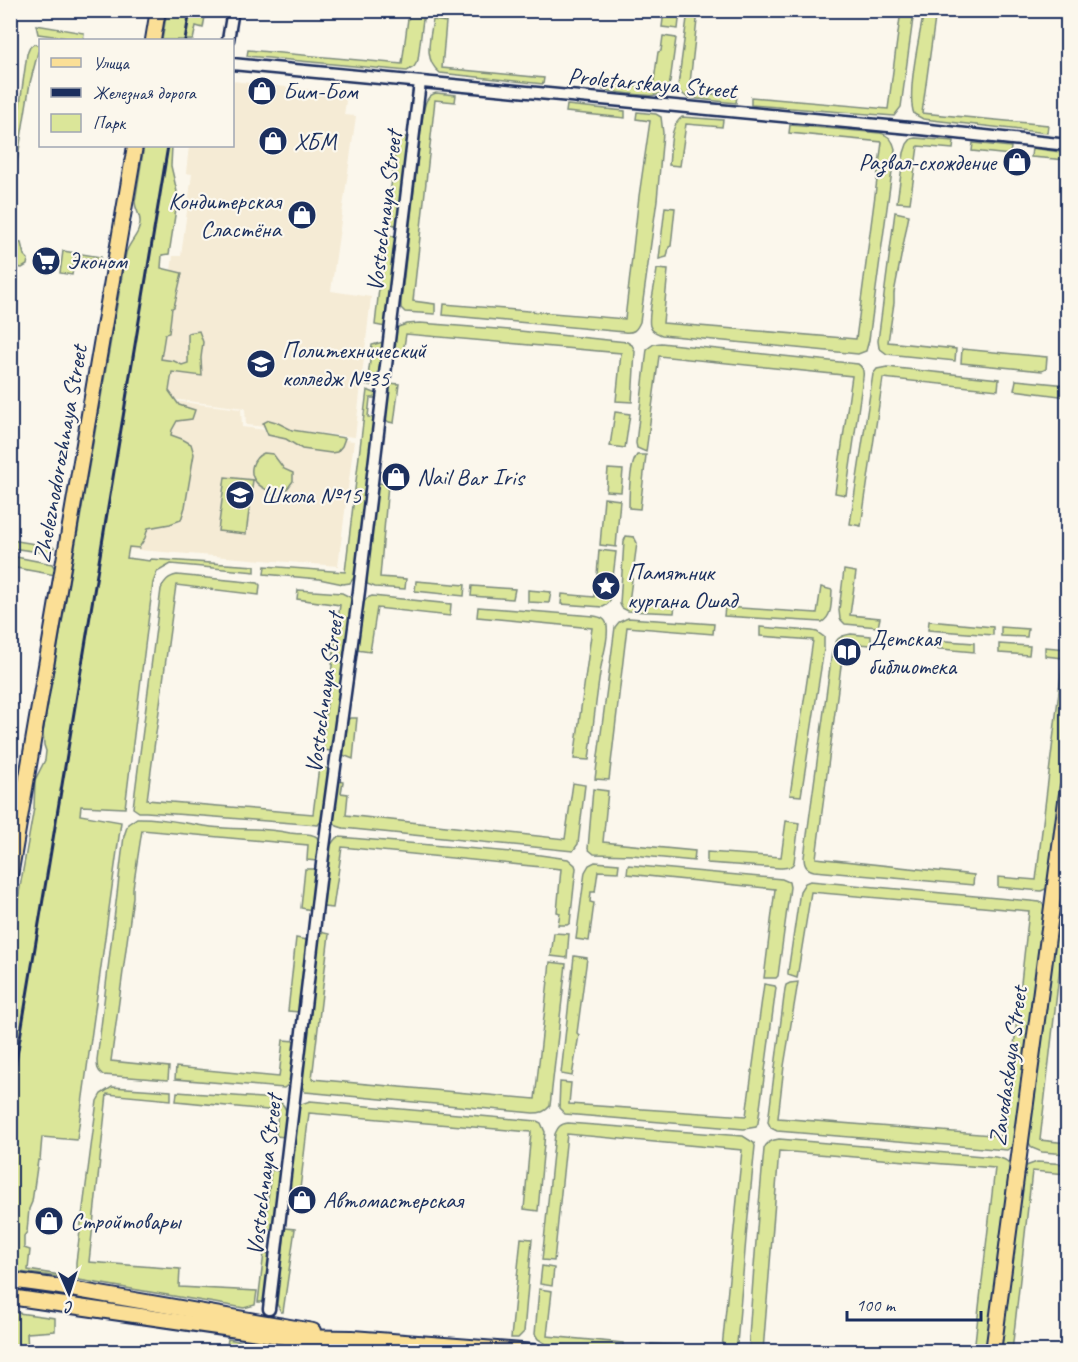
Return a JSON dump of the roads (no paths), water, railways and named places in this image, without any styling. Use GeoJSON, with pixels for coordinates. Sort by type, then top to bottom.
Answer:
{"type":"FeatureCollection","features":[{"type":"Feature","properties":{"kind":"main road"},"geometry":{"type":"LineString","coordinates":[[153,39],[158,10]]}},
{"type":"Feature","properties":{"kind":"main road","name":"Zheleznodorozhnaya Street"},"geometry":{"type":"LineString","coordinates":[[10,876],[135,147]]}},
{"type":"Feature","properties":{"kind":"main road","name":"Zavodaskaya Street"},"geometry":{"type":"LineString","coordinates":[[993,1352],[1068,786]]}},
{"type":"Feature","properties":{"kind":"main road"},"geometry":{"type":"LineString","coordinates":[[10,1280],[54,1286],[248,1324],[285,1337],[352,1338],[535,1352]]}},
{"type":"Feature","properties":{"kind":"main road"},"geometry":{"type":"LineString","coordinates":[[10,1297],[248,1324],[286,1326],[352,1338]]}},
{"type":"Feature","properties":{"kind":"street"},"geometry":{"type":"LineString","coordinates":[[228,39],[233,10]]}},
{"type":"Feature","properties":{"kind":"street","name":"Proletarskaya Street"},"geometry":{"type":"LineString","coordinates":[[234,64],[1068,145]]}},
{"type":"Feature","properties":{"kind":"street","name":"Vostochnaya Street"},"geometry":{"type":"LineString","coordinates":[[269,1309],[420,82]]}},
{"type":"Feature","properties":{"kind":"street"},"geometry":{"type":"LineString","coordinates":[[248,1324],[257,1320],[269,1309],[276,1322],[286,1326]]}},
{"type":"Feature","properties":{"kind":"railway"},"geometry":{"type":"LineString","coordinates":[[185,39],[190,10]]}},
{"type":"Feature","properties":{"kind":"railway"},"geometry":{"type":"LineString","coordinates":[[10,1098],[168,147]]}},
{"type":"Feature","properties":{"kind":"place","name":"Бим-Бом"},"geometry":{"type":"Point","coordinates":[262,91]}},
{"type":"Feature","properties":{"kind":"place","name":"ХБМ"},"geometry":{"type":"Point","coordinates":[273,141]}},
{"type":"Feature","properties":{"kind":"place","name":"Развал-схождение"},"geometry":{"type":"Point","coordinates":[1017,162]}},
{"type":"Feature","properties":{"kind":"place","name":"Кондитерская Сластёна"},"geometry":{"type":"Point","coordinates":[302,215]}},
{"type":"Feature","properties":{"kind":"place","name":"Эконом"},"geometry":{"type":"Point","coordinates":[46,261]}},
{"type":"Feature","properties":{"kind":"place","name":"Политехнический колледж №35"},"geometry":{"type":"Point","coordinates":[261,364]}},
{"type":"Feature","properties":{"kind":"place","name":"Nail Bar Iris"},"geometry":{"type":"Point","coordinates":[396,477]}},
{"type":"Feature","properties":{"kind":"place","name":"Школа №15"},"geometry":{"type":"Point","coordinates":[240,495]}},
{"type":"Feature","properties":{"kind":"place","name":"Памятник кургана Ошад"},"geometry":{"type":"Point","coordinates":[606,586]}},
{"type":"Feature","properties":{"kind":"place","name":"Детская библиотека"},"geometry":{"type":"Point","coordinates":[847,652]}},
{"type":"Feature","properties":{"kind":"place","name":"Автомастерская"},"geometry":{"type":"Point","coordinates":[302,1200]}},
{"type":"Feature","properties":{"kind":"place","name":"Стройтовары"},"geometry":{"type":"Point","coordinates":[49,1221]}}]}
